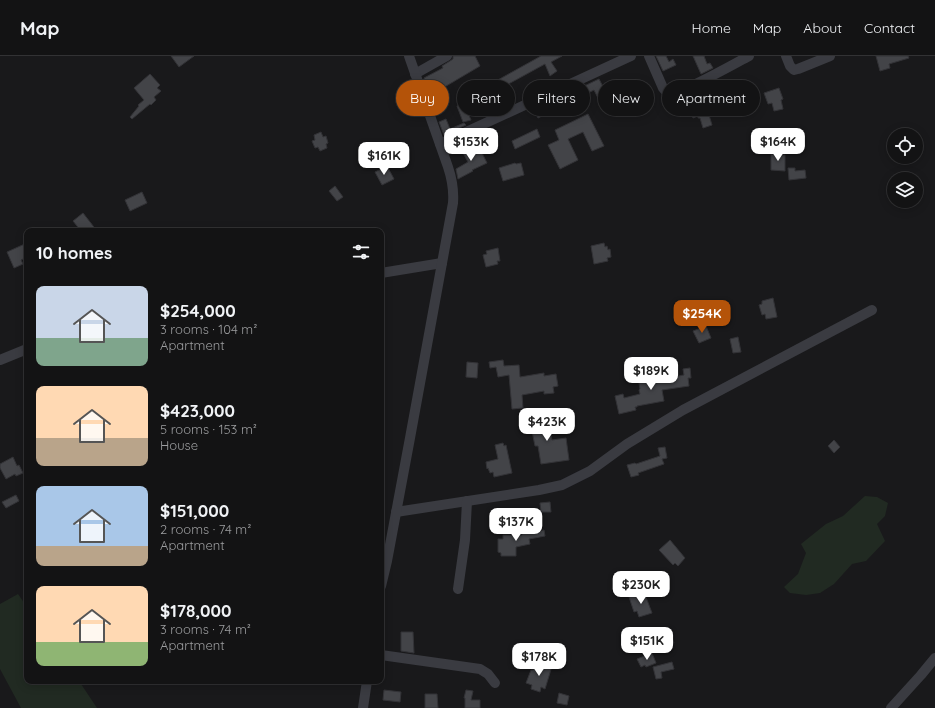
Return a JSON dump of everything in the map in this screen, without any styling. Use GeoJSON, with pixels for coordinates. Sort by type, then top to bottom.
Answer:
{"type":"FeatureCollection","features":[{"type":"Feature","properties":{"kind":"street"},"geometry":{"type":"LineString","coordinates":[[384,574],[453,203],[452,180],[409,56]]}},
{"type":"Feature","properties":{"kind":"street"},"geometry":{"type":"LineString","coordinates":[[415,74],[447,56]]}},
{"type":"Feature","properties":{"kind":"street"},"geometry":{"type":"LineString","coordinates":[[440,144],[631,56]]}},
{"type":"Feature","properties":{"kind":"street"},"geometry":{"type":"LineString","coordinates":[[649,56],[663,88],[666,92],[672,93],[688,88],[749,56]]}},
{"type":"Feature","properties":{"kind":"street"},"geometry":{"type":"LineString","coordinates":[[786,56],[790,66],[794,70],[830,56]]}},
{"type":"Feature","properties":{"kind":"street"},"geometry":{"type":"LineString","coordinates":[[384,273],[442,263]]}},
{"type":"Feature","properties":{"kind":"street"},"geometry":{"type":"LineString","coordinates":[[396,512],[540,490],[562,485],[590,471],[628,444],[683,410],[872,310]]}},
{"type":"Feature","properties":{"kind":"street"},"geometry":{"type":"LineString","coordinates":[[0,360],[24,350]]}},
{"type":"Feature","properties":{"kind":"street"},"geometry":{"type":"LineString","coordinates":[[458,589],[465,540],[467,501]]}},
{"type":"Feature","properties":{"kind":"street"},"geometry":{"type":"LineString","coordinates":[[384,655],[480,669],[488,674],[495,683]]}},
{"type":"Feature","properties":{"kind":"street"},"geometry":{"type":"LineString","coordinates":[[892,708],[935,658]]}},
{"type":"Feature","properties":{"kind":"street"},"geometry":{"type":"LineString","coordinates":[[363,708],[367,684]]}},
{"type":"Feature","properties":{"kind":"shaded area"},"geometry":{"type":"Polygon","coordinates":[[[865,496],[877,497],[888,503],[885,516],[877,524],[885,541],[866,561],[852,564],[834,584],[820,593],[806,595],[790,593],[784,587],[798,574],[806,553],[801,544],[826,524],[843,516],[865,496]]]}},
{"type":"Feature","properties":{"kind":"shaded area"},"geometry":{"type":"Polygon","coordinates":[[[18,594],[24,603],[24,684],[81,684],[97,708],[21,708],[0,669],[0,604],[18,594]]]}},
{"type":"Feature","properties":{"kind":"building"},"geometry":{"type":"Polygon","coordinates":[[[171,56],[194,56],[179,67],[171,56]]]}},
{"type":"Feature","properties":{"kind":"building"},"geometry":{"type":"Polygon","coordinates":[[[453,56],[475,56],[480,66],[449,84],[449,80],[425,80],[424,78],[443,68],[442,66],[453,59],[453,56]]]}},
{"type":"Feature","properties":{"kind":"building"},"geometry":{"type":"Polygon","coordinates":[[[541,56],[562,56],[551,62],[557,71],[550,76],[545,64],[515,80],[498,80],[541,56]]]}},
{"type":"Feature","properties":{"kind":"building"},"geometry":{"type":"Polygon","coordinates":[[[656,56],[666,56],[669,62],[673,59],[676,65],[663,71],[656,56]]]}},
{"type":"Feature","properties":{"kind":"building"},"geometry":{"type":"Polygon","coordinates":[[[693,56],[704,56],[707,64],[710,63],[713,68],[701,74],[693,56]]]}},
{"type":"Feature","properties":{"kind":"building"},"geometry":{"type":"Polygon","coordinates":[[[876,56],[908,56],[909,58],[889,64],[890,68],[880,71],[876,56]]]}},
{"type":"Feature","properties":{"kind":"building"},"geometry":{"type":"Polygon","coordinates":[[[150,74],[160,85],[157,88],[161,91],[154,97],[156,100],[151,105],[150,104],[132,119],[130,117],[139,106],[138,105],[144,100],[134,88],[150,74]]]}},
{"type":"Feature","properties":{"kind":"building"},"geometry":{"type":"Polygon","coordinates":[[[599,79],[598,98],[594,90],[590,92],[590,83],[599,79]]]}},
{"type":"Feature","properties":{"kind":"building"},"geometry":{"type":"Polygon","coordinates":[[[779,88],[783,99],[781,100],[783,109],[774,111],[772,103],[768,104],[764,93],[779,88]]]}},
{"type":"Feature","properties":{"kind":"building"},"geometry":{"type":"Polygon","coordinates":[[[461,116],[469,116],[471,120],[463,122],[461,116]]]}},
{"type":"Feature","properties":{"kind":"building"},"geometry":{"type":"Polygon","coordinates":[[[584,116],[589,116],[604,146],[592,151],[583,132],[568,139],[578,160],[560,169],[548,145],[559,140],[555,130],[584,116]]]}},
{"type":"Feature","properties":{"kind":"building"},"geometry":{"type":"Polygon","coordinates":[[[698,116],[709,116],[712,125],[703,128],[700,118],[698,118],[698,116]]]}},
{"type":"Feature","properties":{"kind":"building"},"geometry":{"type":"Polygon","coordinates":[[[446,119],[450,129],[464,123],[466,125],[444,135],[439,122],[446,119]]]}},
{"type":"Feature","properties":{"kind":"building"},"geometry":{"type":"Polygon","coordinates":[[[537,129],[540,137],[515,149],[512,141],[537,129]]]}},
{"type":"Feature","properties":{"kind":"building"},"geometry":{"type":"Polygon","coordinates":[[[321,132],[323,137],[326,136],[328,143],[326,144],[327,148],[320,151],[318,147],[315,148],[312,141],[315,140],[314,135],[321,132]]]}},
{"type":"Feature","properties":{"kind":"building"},"geometry":{"type":"Polygon","coordinates":[[[478,145],[487,163],[458,179],[456,169],[468,162],[463,153],[478,145]]]}},
{"type":"Feature","properties":{"kind":"building"},"geometry":{"type":"Polygon","coordinates":[[[771,154],[785,155],[785,171],[771,170],[771,154]]]}},
{"type":"Feature","properties":{"kind":"building"},"geometry":{"type":"Polygon","coordinates":[[[515,163],[521,163],[524,175],[503,181],[499,168],[515,163]]]}},
{"type":"Feature","properties":{"kind":"building"},"geometry":{"type":"Polygon","coordinates":[[[387,166],[394,179],[382,185],[375,172],[387,166]]]}},
{"type":"Feature","properties":{"kind":"building"},"geometry":{"type":"Polygon","coordinates":[[[788,168],[795,168],[795,171],[805,170],[806,178],[789,180],[788,168]]]}},
{"type":"Feature","properties":{"kind":"building"},"geometry":{"type":"Polygon","coordinates":[[[335,186],[343,197],[337,201],[329,191],[335,186]]]}},
{"type":"Feature","properties":{"kind":"building"},"geometry":{"type":"Polygon","coordinates":[[[142,192],[147,203],[130,211],[125,200],[142,192]]]}},
{"type":"Feature","properties":{"kind":"building"},"geometry":{"type":"Polygon","coordinates":[[[83,213],[95,228],[79,228],[73,221],[83,213]]]}},
{"type":"Feature","properties":{"kind":"building"},"geometry":{"type":"Polygon","coordinates":[[[604,243],[608,250],[610,249],[611,257],[607,258],[608,261],[594,264],[591,246],[604,243]]]}},
{"type":"Feature","properties":{"kind":"building"},"geometry":{"type":"Polygon","coordinates":[[[24,244],[24,258],[21,260],[23,264],[14,268],[7,252],[24,244]]]}},
{"type":"Feature","properties":{"kind":"building"},"geometry":{"type":"Polygon","coordinates":[[[498,248],[500,261],[497,261],[498,264],[486,267],[483,255],[487,254],[486,251],[498,248]]]}},
{"type":"Feature","properties":{"kind":"building"},"geometry":{"type":"Polygon","coordinates":[[[773,298],[777,317],[766,319],[765,314],[762,315],[759,305],[762,304],[762,301],[773,298]]]}},
{"type":"Feature","properties":{"kind":"building"},"geometry":{"type":"Polygon","coordinates":[[[706,326],[711,338],[699,343],[693,331],[706,326]]]}},
{"type":"Feature","properties":{"kind":"building"},"geometry":{"type":"Polygon","coordinates":[[[738,337],[741,352],[733,353],[730,339],[738,337]]]}},
{"type":"Feature","properties":{"kind":"building"},"geometry":{"type":"Polygon","coordinates":[[[503,360],[504,366],[519,365],[520,377],[544,373],[544,376],[556,374],[558,386],[553,387],[554,393],[544,394],[544,391],[522,395],[523,408],[512,409],[509,375],[498,377],[496,367],[490,368],[489,362],[503,360]]]}},
{"type":"Feature","properties":{"kind":"building"},"geometry":{"type":"Polygon","coordinates":[[[467,362],[478,363],[477,378],[466,377],[467,362]]]}},
{"type":"Feature","properties":{"kind":"building"},"geometry":{"type":"Polygon","coordinates":[[[690,368],[691,378],[688,378],[689,386],[662,390],[664,401],[637,406],[635,407],[636,410],[619,414],[615,396],[623,394],[624,398],[640,394],[637,372],[644,371],[646,380],[684,375],[683,369],[690,368]]]}},
{"type":"Feature","properties":{"kind":"building"},"geometry":{"type":"Polygon","coordinates":[[[538,415],[539,418],[543,417],[545,428],[549,427],[552,440],[566,438],[569,460],[541,464],[538,446],[535,446],[532,431],[528,432],[525,418],[538,415]]]}},
{"type":"Feature","properties":{"kind":"building"},"geometry":{"type":"Polygon","coordinates":[[[834,440],[840,447],[834,453],[828,446],[834,440]]]}},
{"type":"Feature","properties":{"kind":"building"},"geometry":{"type":"Polygon","coordinates":[[[503,443],[504,446],[506,445],[512,473],[494,477],[493,472],[490,473],[488,468],[487,469],[486,462],[498,459],[495,445],[503,443]]]}},
{"type":"Feature","properties":{"kind":"building"},"geometry":{"type":"Polygon","coordinates":[[[665,447],[667,458],[662,459],[664,464],[631,477],[627,465],[636,464],[660,456],[658,448],[665,447]]]}},
{"type":"Feature","properties":{"kind":"building"},"geometry":{"type":"Polygon","coordinates":[[[13,457],[17,466],[19,465],[23,473],[16,476],[15,474],[6,479],[0,468],[0,464],[13,457]]]}},
{"type":"Feature","properties":{"kind":"building"},"geometry":{"type":"Polygon","coordinates":[[[16,495],[19,501],[6,508],[2,502],[16,495]]]}},
{"type":"Feature","properties":{"kind":"building"},"geometry":{"type":"Polygon","coordinates":[[[550,502],[551,512],[541,512],[540,503],[550,502]]]}},
{"type":"Feature","properties":{"kind":"building"},"geometry":{"type":"Polygon","coordinates":[[[527,529],[528,533],[544,530],[545,536],[529,539],[530,544],[516,547],[516,556],[501,556],[501,553],[498,552],[498,539],[503,539],[503,535],[522,535],[521,531],[527,529]]]}},
{"type":"Feature","properties":{"kind":"building"},"geometry":{"type":"Polygon","coordinates":[[[670,540],[685,558],[678,566],[675,563],[673,565],[659,550],[670,540]]]}},
{"type":"Feature","properties":{"kind":"building"},"geometry":{"type":"Polygon","coordinates":[[[644,592],[652,613],[639,617],[637,611],[634,612],[629,597],[644,592]]]}},
{"type":"Feature","properties":{"kind":"building"},"geometry":{"type":"Polygon","coordinates":[[[401,632],[413,632],[414,653],[401,651],[401,632]]]}},
{"type":"Feature","properties":{"kind":"building"},"geometry":{"type":"Polygon","coordinates":[[[671,635],[674,643],[666,645],[667,648],[660,651],[656,640],[671,635]]]}},
{"type":"Feature","properties":{"kind":"building"},"geometry":{"type":"Polygon","coordinates":[[[652,653],[656,663],[646,667],[645,665],[641,667],[637,659],[652,653]]]}},
{"type":"Feature","properties":{"kind":"building"},"geometry":{"type":"Polygon","coordinates":[[[541,661],[552,666],[545,689],[541,687],[540,692],[531,689],[532,685],[526,683],[531,670],[533,670],[534,666],[539,668],[541,661]]]}},
{"type":"Feature","properties":{"kind":"building"},"geometry":{"type":"Polygon","coordinates":[[[672,662],[674,669],[661,672],[662,678],[656,679],[653,667],[672,662]]]}},
{"type":"Feature","properties":{"kind":"building"},"geometry":{"type":"Polygon","coordinates":[[[384,690],[401,692],[400,702],[383,700],[384,690]]]}},
{"type":"Feature","properties":{"kind":"building"},"geometry":{"type":"Polygon","coordinates":[[[466,690],[473,691],[471,700],[480,700],[480,708],[465,708],[464,698],[466,690]]]}},
{"type":"Feature","properties":{"kind":"building"},"geometry":{"type":"Polygon","coordinates":[[[559,693],[569,696],[567,705],[557,703],[559,693]]]}},
{"type":"Feature","properties":{"kind":"building"},"geometry":{"type":"Polygon","coordinates":[[[425,694],[437,694],[438,708],[425,708],[425,694]]]}}]}
